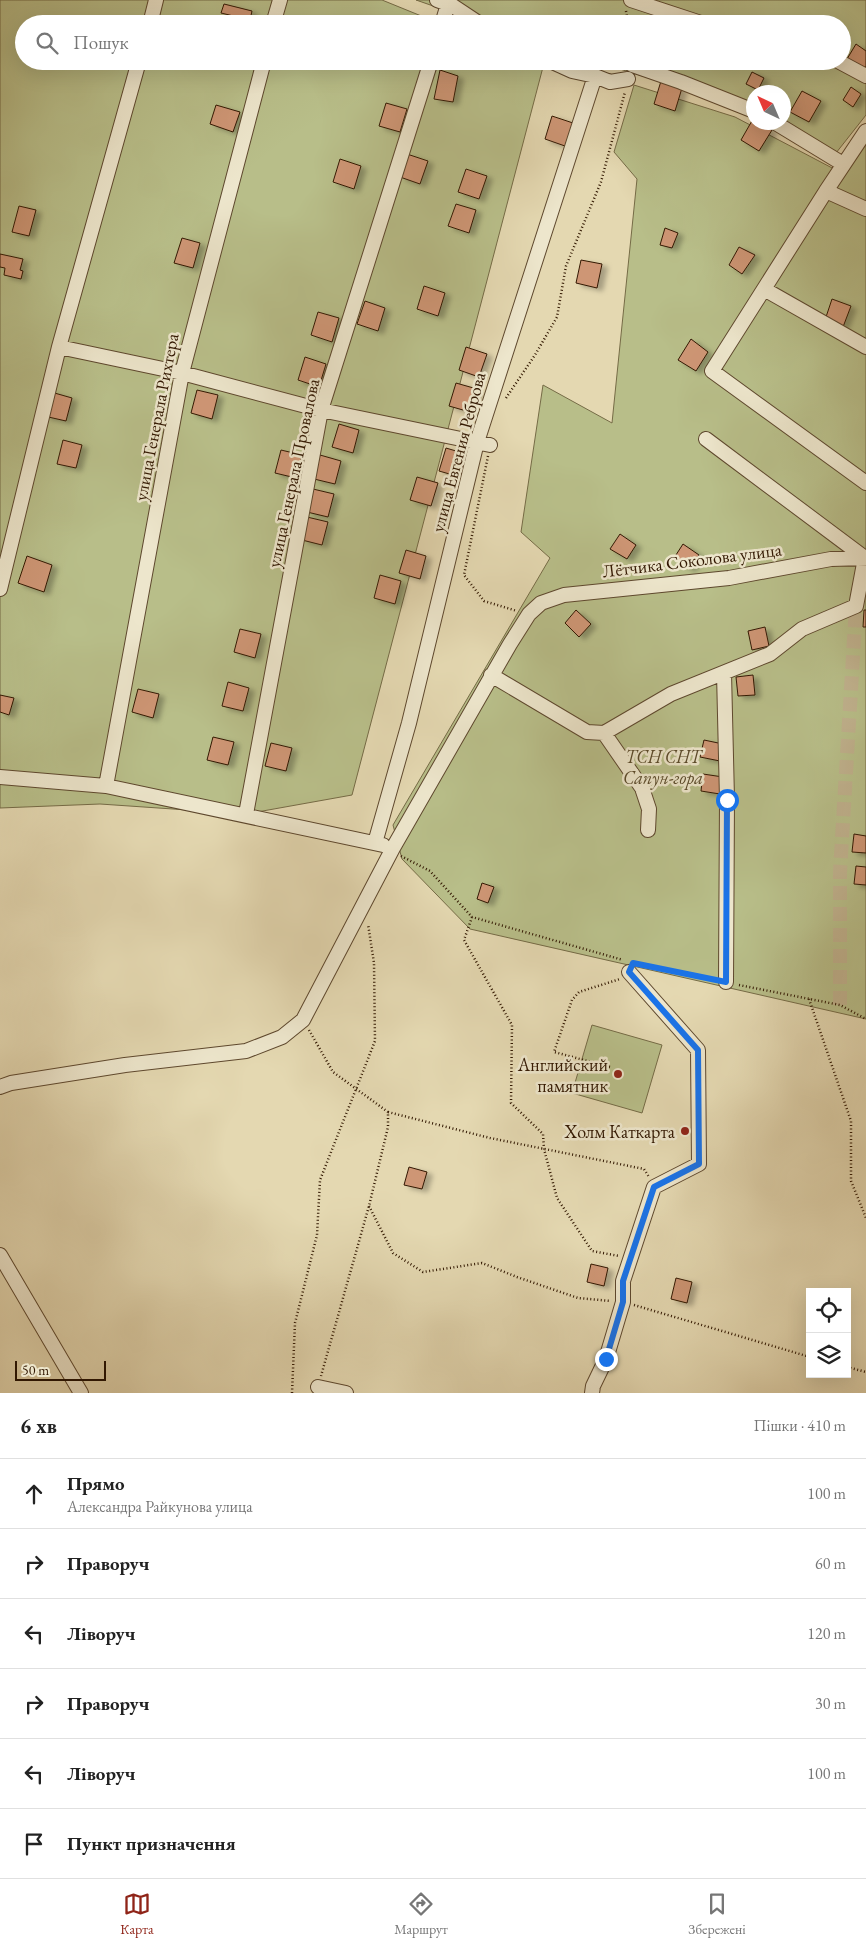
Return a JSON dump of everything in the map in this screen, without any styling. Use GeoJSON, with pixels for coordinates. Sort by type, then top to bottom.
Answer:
{"type":"FeatureCollection","features":[{"type":"Feature","properties":{"kind":"street"},"geometry":{"type":"LineString","coordinates":[[152,15],[156,0]]}},
{"type":"Feature","properties":{"kind":"street"},"geometry":{"type":"LineString","coordinates":[[276,15],[280,0]]}},
{"type":"Feature","properties":{"kind":"street"},"geometry":{"type":"LineString","coordinates":[[631,0],[677,15]]}},
{"type":"Feature","properties":{"kind":"street"},"geometry":{"type":"LineString","coordinates":[[442,15],[443,2],[465,15]]}},
{"type":"Feature","properties":{"kind":"street"},"geometry":{"type":"LineString","coordinates":[[851,68],[866,76]]}},
{"type":"Feature","properties":{"kind":"street"},"geometry":{"type":"LineString","coordinates":[[0,589],[58,347],[136,70]]}},
{"type":"Feature","properties":{"kind":"street","name":"улица Генерала Рихтера"},"geometry":{"type":"LineString","coordinates":[[106,786],[182,372],[262,70]]}},
{"type":"Feature","properties":{"kind":"street","name":"улица Генерала Провалова"},"geometry":{"type":"LineString","coordinates":[[246,814],[321,410],[428,70]]}},
{"type":"Feature","properties":{"kind":"street"},"geometry":{"type":"LineString","coordinates":[[570,70],[610,82],[630,72],[681,82],[746,108]]}},
{"type":"Feature","properties":{"kind":"street","name":"улица Евгения Реброва"},"geometry":{"type":"LineString","coordinates":[[375,843],[484,444],[595,76]]}},
{"type":"Feature","properties":{"kind":"street"},"geometry":{"type":"LineString","coordinates":[[787,130],[843,164]]}},
{"type":"Feature","properties":{"kind":"street"},"geometry":{"type":"LineString","coordinates":[[866,131],[843,164],[712,371],[866,483]]}},
{"type":"Feature","properties":{"kind":"street"},"geometry":{"type":"LineString","coordinates":[[826,191],[866,210]]}},
{"type":"Feature","properties":{"kind":"street"},"geometry":{"type":"LineString","coordinates":[[764,289],[866,347]]}},
{"type":"Feature","properties":{"kind":"street"},"geometry":{"type":"LineString","coordinates":[[58,347],[182,372],[321,410],[484,444]]}},
{"type":"Feature","properties":{"kind":"street"},"geometry":{"type":"LineString","coordinates":[[491,675],[587,732],[604,733],[671,694],[770,654],[802,629],[856,606],[866,558],[706,439]]}},
{"type":"Feature","properties":{"kind":"street","name":"Лётчика Соколова улица"},"geometry":{"type":"LineString","coordinates":[[529,614],[541,603],[564,595],[729,578],[831,559],[866,558]]}},
{"type":"Feature","properties":{"kind":"street"},"geometry":{"type":"LineString","coordinates":[[0,1087],[11,1083],[125,1065],[246,1051],[282,1038],[303,1020],[393,848],[491,675],[529,614]]}},
{"type":"Feature","properties":{"kind":"street"},"geometry":{"type":"LineString","coordinates":[[724,673],[727,790],[726,982]]}},
{"type":"Feature","properties":{"kind":"street"},"geometry":{"type":"LineString","coordinates":[[604,733],[642,788],[649,809],[648,830]]}},
{"type":"Feature","properties":{"kind":"street"},"geometry":{"type":"LineString","coordinates":[[0,777],[106,786],[246,814],[393,848]]}},
{"type":"Feature","properties":{"kind":"street"},"geometry":{"type":"LineString","coordinates":[[592,1393],[593,1386],[606,1359],[623,1302],[623,1281],[629,1258],[654,1187],[699,1164],[698,1050],[631,968]]}},
{"type":"Feature","properties":{"kind":"street"},"geometry":{"type":"LineString","coordinates":[[0,1255],[81,1393]]}},
{"type":"Feature","properties":{"kind":"street"},"geometry":{"type":"LineString","coordinates":[[318,1387],[346,1393]]}},
{"type":"Feature","properties":{"kind":"path"},"geometry":{"type":"LineString","coordinates":[[503,402],[535,355],[557,317],[566,266],[601,182],[630,72]]}},
{"type":"Feature","properties":{"kind":"path"},"geometry":{"type":"LineString","coordinates":[[484,444],[464,575],[484,601],[529,614]]}},
{"type":"Feature","properties":{"kind":"path"},"geometry":{"type":"LineString","coordinates":[[393,848],[402,856],[430,871],[472,917],[631,968],[726,982],[840,1005],[866,1019]]}},
{"type":"Feature","properties":{"kind":"path"},"geometry":{"type":"LineString","coordinates":[[292,1393],[295,1323],[317,1235],[320,1180],[375,1041],[374,963],[364,903]]}},
{"type":"Feature","properties":{"kind":"path"},"geometry":{"type":"LineString","coordinates":[[472,917],[464,940],[512,1025],[511,1103],[542,1134],[557,1198],[592,1251],[629,1258]]}},
{"type":"Feature","properties":{"kind":"path"},"geometry":{"type":"LineString","coordinates":[[610,1067],[554,1052],[572,1000],[578,992],[626,977],[631,968]]}},
{"type":"Feature","properties":{"kind":"path"},"geometry":{"type":"LineString","coordinates":[[809,999],[851,1121],[851,1181],[866,1218]]}},
{"type":"Feature","properties":{"kind":"path"},"geometry":{"type":"LineString","coordinates":[[303,1020],[333,1072],[388,1112],[490,1138],[644,1169],[654,1187]]}},
{"type":"Feature","properties":{"kind":"path"},"geometry":{"type":"LineString","coordinates":[[318,1387],[369,1206],[388,1127],[388,1112]]}},
{"type":"Feature","properties":{"kind":"path"},"geometry":{"type":"LineString","coordinates":[[369,1206],[393,1253],[423,1272],[482,1263],[517,1278],[578,1298],[623,1302],[806,1356]]}},
{"type":"Feature","properties":{"kind":"path"},"geometry":{"type":"LineString","coordinates":[[851,1368],[866,1372]]}},
{"type":"Feature","properties":{"kind":"green space"},"geometry":{"type":"Polygon","coordinates":[[[0,0],[382,0],[419,15],[15,15],[15,70],[542,70],[352,795],[246,814],[100,804],[0,808],[0,0]]]}},
{"type":"Feature","properties":{"kind":"green space"},"geometry":{"type":"Polygon","coordinates":[[[416,0],[866,0],[866,115],[836,153],[791,126],[791,85],[746,85],[746,109],[623,70],[851,70],[851,15],[459,15],[416,0]]]}},
{"type":"Feature","properties":{"kind":"green space","name":"ТСН СНТ Сапун-гора"},"geometry":{"type":"Polygon","coordinates":[[[634,85],[735,117],[746,123],[746,130],[760,130],[836,170],[866,132],[866,1019],[470,929],[402,859],[393,825],[550,558],[521,532],[543,385],[612,423],[637,179],[614,152],[634,85]]]}},
{"type":"Feature","properties":{"kind":"green space"},"geometry":{"type":"Polygon","coordinates":[[[592,1025],[662,1045],[642,1113],[572,1093],[592,1025]]]}},
{"type":"Feature","properties":{"kind":"building"},"geometry":{"type":"Polygon","coordinates":[[[224,4],[252,11],[251,15],[221,13],[224,4]]]}},
{"type":"Feature","properties":{"kind":"building"},"geometry":{"type":"Polygon","coordinates":[[[856,44],[866,51],[866,66],[864,70],[851,62],[851,52],[856,44]]]}},
{"type":"Feature","properties":{"kind":"building"},"geometry":{"type":"Polygon","coordinates":[[[440,70],[458,76],[453,102],[434,99],[440,70]]]}},
{"type":"Feature","properties":{"kind":"building"},"geometry":{"type":"Polygon","coordinates":[[[752,72],[764,78],[760,85],[746,84],[752,72]]]}},
{"type":"Feature","properties":{"kind":"building"},"geometry":{"type":"Polygon","coordinates":[[[661,81],[682,88],[675,111],[654,104],[661,81]]]}},
{"type":"Feature","properties":{"kind":"building"},"geometry":{"type":"Polygon","coordinates":[[[851,87],[861,94],[853,107],[843,100],[851,87]]]}},
{"type":"Feature","properties":{"kind":"building"},"geometry":{"type":"Polygon","coordinates":[[[802,91],[821,101],[809,122],[791,113],[802,91]]]}},
{"type":"Feature","properties":{"kind":"building"},"geometry":{"type":"Polygon","coordinates":[[[386,103],[407,109],[400,132],[379,126],[386,103]]]}},
{"type":"Feature","properties":{"kind":"building"},"geometry":{"type":"Polygon","coordinates":[[[216,105],[240,112],[233,132],[210,124],[216,105]]]}},
{"type":"Feature","properties":{"kind":"building"},"geometry":{"type":"Polygon","coordinates":[[[552,116],[573,123],[565,146],[545,139],[552,116]]]}},
{"type":"Feature","properties":{"kind":"building"},"geometry":{"type":"Polygon","coordinates":[[[747,130],[772,130],[759,151],[741,140],[747,130]]]}},
{"type":"Feature","properties":{"kind":"building"},"geometry":{"type":"Polygon","coordinates":[[[407,154],[428,161],[420,184],[400,177],[407,154]]]}},
{"type":"Feature","properties":{"kind":"building"},"geometry":{"type":"Polygon","coordinates":[[[340,159],[361,166],[354,189],[333,182],[340,159]]]}},
{"type":"Feature","properties":{"kind":"building"},"geometry":{"type":"Polygon","coordinates":[[[466,169],[487,176],[479,199],[458,192],[466,169]]]}},
{"type":"Feature","properties":{"kind":"building"},"geometry":{"type":"Polygon","coordinates":[[[456,204],[476,210],[469,233],[448,226],[456,204]]]}},
{"type":"Feature","properties":{"kind":"building"},"geometry":{"type":"Polygon","coordinates":[[[19,206],[36,210],[29,236],[12,232],[19,206]]]}},
{"type":"Feature","properties":{"kind":"building"},"geometry":{"type":"Polygon","coordinates":[[[665,228],[678,233],[672,248],[660,245],[665,228]]]}},
{"type":"Feature","properties":{"kind":"building"},"geometry":{"type":"Polygon","coordinates":[[[182,238],[200,243],[193,268],[174,263],[182,238]]]}},
{"type":"Feature","properties":{"kind":"building"},"geometry":{"type":"Polygon","coordinates":[[[739,247],[755,255],[742,274],[729,265],[739,247]]]}},
{"type":"Feature","properties":{"kind":"building"},"geometry":{"type":"Polygon","coordinates":[[[0,254],[23,259],[20,270],[23,271],[21,279],[4,275],[5,268],[0,267],[0,254]]]}},
{"type":"Feature","properties":{"kind":"building"},"geometry":{"type":"Polygon","coordinates":[[[581,260],[602,264],[597,288],[576,283],[581,260]]]}},
{"type":"Feature","properties":{"kind":"building"},"geometry":{"type":"Polygon","coordinates":[[[424,286],[445,293],[438,316],[417,309],[424,286]]]}},
{"type":"Feature","properties":{"kind":"building"},"geometry":{"type":"Polygon","coordinates":[[[832,299],[851,306],[843,327],[825,320],[832,299]]]}},
{"type":"Feature","properties":{"kind":"building"},"geometry":{"type":"Polygon","coordinates":[[[365,301],[385,308],[378,331],[357,324],[365,301]]]}},
{"type":"Feature","properties":{"kind":"building"},"geometry":{"type":"Polygon","coordinates":[[[318,312],[339,318],[332,342],[311,335],[318,312]]]}},
{"type":"Feature","properties":{"kind":"building"},"geometry":{"type":"Polygon","coordinates":[[[691,339],[708,352],[696,371],[678,360],[691,339]]]}},
{"type":"Feature","properties":{"kind":"building"},"geometry":{"type":"Polygon","coordinates":[[[466,347],[487,354],[479,377],[459,370],[466,347]]]}},
{"type":"Feature","properties":{"kind":"building"},"geometry":{"type":"Polygon","coordinates":[[[305,357],[326,364],[319,387],[298,380],[305,357]]]}},
{"type":"Feature","properties":{"kind":"building"},"geometry":{"type":"Polygon","coordinates":[[[456,383],[477,389],[470,412],[449,406],[456,383]]]}},
{"type":"Feature","properties":{"kind":"building"},"geometry":{"type":"Polygon","coordinates":[[[197,390],[218,395],[212,419],[191,413],[197,390]]]}},
{"type":"Feature","properties":{"kind":"building"},"geometry":{"type":"Polygon","coordinates":[[[51,392],[72,398],[66,421],[44,416],[51,392]]]}},
{"type":"Feature","properties":{"kind":"building"},"geometry":{"type":"Polygon","coordinates":[[[339,424],[359,430],[353,453],[332,447],[339,424]]]}},
{"type":"Feature","properties":{"kind":"building"},"geometry":{"type":"Polygon","coordinates":[[[63,440],[82,445],[76,468],[57,464],[63,440]]]}},
{"type":"Feature","properties":{"kind":"building"},"geometry":{"type":"Polygon","coordinates":[[[446,448],[466,454],[460,477],[439,471],[446,448]]]}},
{"type":"Feature","properties":{"kind":"building"},"geometry":{"type":"Polygon","coordinates":[[[281,450],[302,455],[296,478],[275,473],[281,450]]]}},
{"type":"Feature","properties":{"kind":"building"},"geometry":{"type":"Polygon","coordinates":[[[320,455],[341,461],[335,484],[314,479],[320,455]]]}},
{"type":"Feature","properties":{"kind":"building"},"geometry":{"type":"Polygon","coordinates":[[[417,477],[438,483],[431,506],[410,500],[417,477]]]}},
{"type":"Feature","properties":{"kind":"building"},"geometry":{"type":"Polygon","coordinates":[[[313,489],[334,494],[328,517],[307,512],[313,489]]]}},
{"type":"Feature","properties":{"kind":"building"},"geometry":{"type":"Polygon","coordinates":[[[307,517],[328,522],[322,545],[302,540],[307,517]]]}},
{"type":"Feature","properties":{"kind":"building"},"geometry":{"type":"Polygon","coordinates":[[[620,534],[636,545],[627,559],[610,549],[620,534]]]}},
{"type":"Feature","properties":{"kind":"building"},"geometry":{"type":"Polygon","coordinates":[[[683,544],[699,555],[690,569],[674,558],[683,544]]]}},
{"type":"Feature","properties":{"kind":"building"},"geometry":{"type":"Polygon","coordinates":[[[406,550],[426,556],[420,579],[399,573],[406,550]]]}},
{"type":"Feature","properties":{"kind":"building"},"geometry":{"type":"Polygon","coordinates":[[[27,556],[52,565],[44,592],[18,583],[27,556]]]}},
{"type":"Feature","properties":{"kind":"building"},"geometry":{"type":"Polygon","coordinates":[[[380,575],[401,581],[395,604],[374,598],[380,575]]]}},
{"type":"Feature","properties":{"kind":"building"},"geometry":{"type":"Polygon","coordinates":[[[576,610],[591,624],[579,637],[565,623],[576,610]]]}},
{"type":"Feature","properties":{"kind":"building"},"geometry":{"type":"Polygon","coordinates":[[[864,610],[866,610],[866,627],[863,627],[864,610]]]}},
{"type":"Feature","properties":{"kind":"building"},"geometry":{"type":"Polygon","coordinates":[[[765,627],[769,646],[752,650],[748,631],[765,627]]]}},
{"type":"Feature","properties":{"kind":"building"},"geometry":{"type":"Polygon","coordinates":[[[240,629],[261,634],[255,658],[234,652],[240,629]]]}},
{"type":"Feature","properties":{"kind":"building"},"geometry":{"type":"Polygon","coordinates":[[[753,675],[755,695],[738,696],[736,677],[753,675]]]}},
{"type":"Feature","properties":{"kind":"building"},"geometry":{"type":"Polygon","coordinates":[[[228,682],[249,688],[243,711],[222,706],[228,682]]]}},
{"type":"Feature","properties":{"kind":"building"},"geometry":{"type":"Polygon","coordinates":[[[138,689],[159,694],[153,718],[132,712],[138,689]]]}},
{"type":"Feature","properties":{"kind":"building"},"geometry":{"type":"Polygon","coordinates":[[[0,695],[14,698],[9,715],[0,712],[0,695]]]}},
{"type":"Feature","properties":{"kind":"building"},"geometry":{"type":"Polygon","coordinates":[[[213,737],[234,742],[228,765],[207,760],[213,737]]]}},
{"type":"Feature","properties":{"kind":"building"},"geometry":{"type":"Polygon","coordinates":[[[704,740],[723,744],[720,761],[700,757],[704,740]]]}},
{"type":"Feature","properties":{"kind":"building"},"geometry":{"type":"Polygon","coordinates":[[[271,743],[292,748],[286,771],[265,766],[271,743]]]}},
{"type":"Feature","properties":{"kind":"building"},"geometry":{"type":"Polygon","coordinates":[[[703,774],[723,777],[720,794],[701,791],[703,774]]]}},
{"type":"Feature","properties":{"kind":"building"},"geometry":{"type":"Polygon","coordinates":[[[854,834],[866,836],[866,853],[852,852],[854,834]]]}},
{"type":"Feature","properties":{"kind":"building"},"geometry":{"type":"Polygon","coordinates":[[[856,866],[866,867],[866,885],[854,884],[856,866]]]}},
{"type":"Feature","properties":{"kind":"building"},"geometry":{"type":"Polygon","coordinates":[[[482,883],[494,887],[488,903],[477,899],[482,883]]]}},
{"type":"Feature","properties":{"kind":"building"},"geometry":{"type":"Polygon","coordinates":[[[409,1167],[427,1172],[422,1189],[404,1185],[409,1167]]]}},
{"type":"Feature","properties":{"kind":"building"},"geometry":{"type":"Polygon","coordinates":[[[591,1264],[608,1268],[604,1286],[587,1282],[591,1264]]]}},
{"type":"Feature","properties":{"kind":"building"},"geometry":{"type":"Polygon","coordinates":[[[676,1278],[692,1282],[687,1303],[671,1299],[676,1278]]]}},
{"type":"Feature","properties":{"kind":"tunnel"},"geometry":{"type":"LineString","coordinates":[[840,1005],[840,872],[856,606]]}},
{"type":"Feature","properties":{"kind":"place","name":"Английский памятник"},"geometry":{"type":"Point","coordinates":[618,1074]}},
{"type":"Feature","properties":{"kind":"place","name":"Холм Каткарта"},"geometry":{"type":"Point","coordinates":[685,1131]}},
{"type":"Feature","properties":{"kind":"route"},"geometry":{"type":"LineString","coordinates":[[606,1359],[623,1302],[623,1281],[629,1258],[654,1187],[699,1164],[698,1050],[629,972],[633,963],[726,982],[727,800]]}}]}
